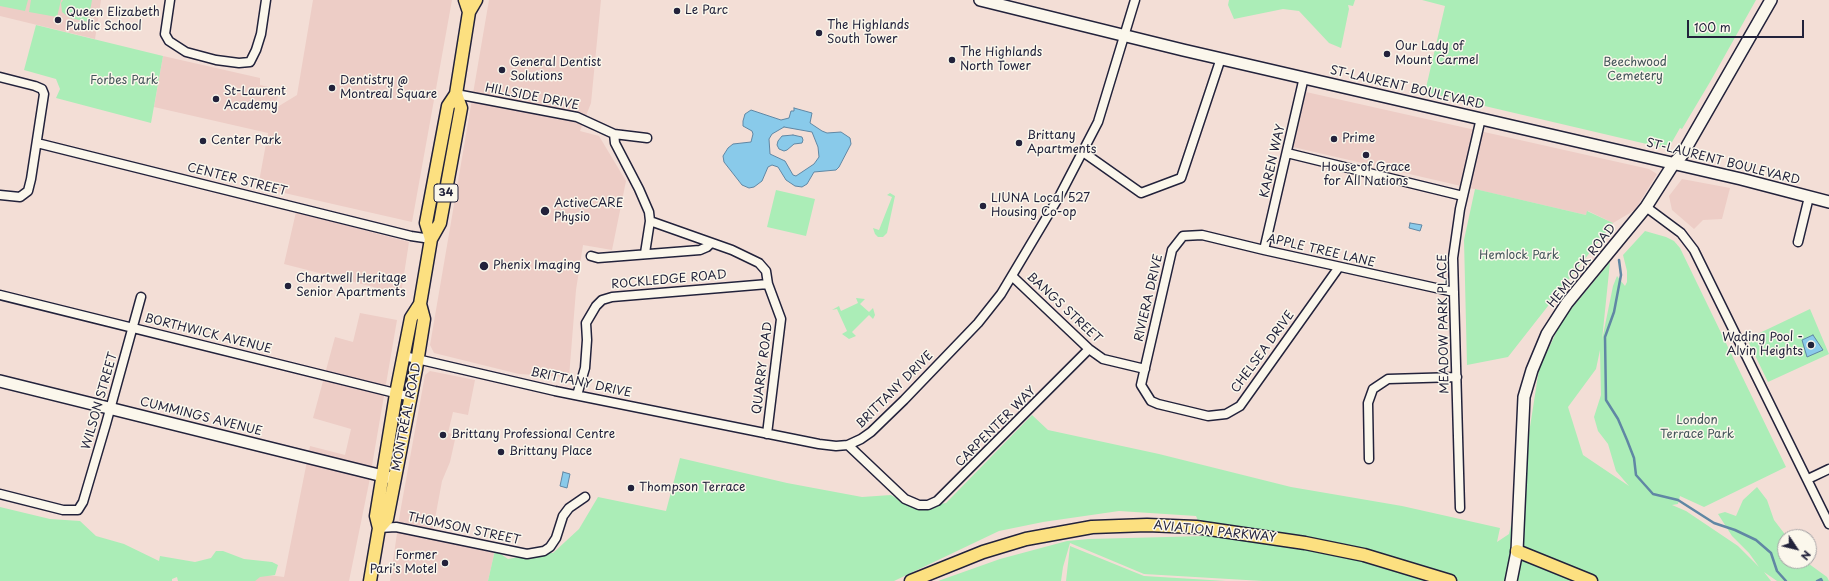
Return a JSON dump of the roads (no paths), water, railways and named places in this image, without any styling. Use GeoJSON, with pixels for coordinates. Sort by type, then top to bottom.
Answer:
{"type":"FeatureCollection","features":[{"type":"Feature","properties":{"kind":"main road","name":"MONTRÉAL ROAD"},"geometry":{"type":"LineString","coordinates":[[465,0],[469,12]]}},
{"type":"Feature","properties":{"kind":"main road","name":"MONTRÉAL ROAD"},"geometry":{"type":"LineString","coordinates":[[371,581],[379,528],[376,516],[396,394],[411,318],[420,304],[431,239],[426,223],[448,106],[456,94],[469,12],[476,0]]}},
{"type":"Feature","properties":{"kind":"main road","name":"MONTRÉAL ROAD"},"geometry":{"type":"LineString","coordinates":[[379,528],[387,519],[418,359],[424,319],[420,304]]}},
{"type":"Feature","properties":{"kind":"main road","name":"AVIATION PARKWAY"},"geometry":{"type":"LineString","coordinates":[[911,581],[968,558],[1026,539],[1092,527],[1142,525],[1196,527],[1305,543],[1364,555],[1450,581]]}},
{"type":"Feature","properties":{"kind":"main road"},"geometry":{"type":"LineString","coordinates":[[1517,551],[1591,581]]}},
{"type":"Feature","properties":{"kind":"street"},"geometry":{"type":"LineString","coordinates":[[170,0],[165,34],[169,41],[186,52],[228,62],[250,62],[256,50],[266,0]]}},
{"type":"Feature","properties":{"kind":"street","name":"ST-LAURENT BOULEVARD"},"geometry":{"type":"LineString","coordinates":[[980,0],[1124,36],[1674,163],[1829,202]]}},
{"type":"Feature","properties":{"kind":"street","name":"BRITTANY DRIVE"},"geometry":{"type":"LineString","coordinates":[[404,356],[577,395],[767,434],[819,444],[836,446],[848,445],[866,436],[914,389],[983,317],[1012,276],[1083,152],[1098,122],[1135,0]]}},
{"type":"Feature","properties":{"kind":"street","name":"HEMLOCK ROAD"},"geometry":{"type":"LineString","coordinates":[[1511,581],[1517,551],[1524,397],[1532,370],[1547,334],[1567,302],[1646,207],[1674,163],[1685,149],[1771,0]]}},
{"type":"Feature","properties":{"kind":"street"},"geometry":{"type":"LineString","coordinates":[[1083,152],[1141,193],[1181,178],[1221,58]]}},
{"type":"Feature","properties":{"kind":"street"},"geometry":{"type":"LineString","coordinates":[[0,77],[35,86],[42,89],[44,94],[28,191],[20,197],[0,195]]}},
{"type":"Feature","properties":{"kind":"street","name":"KAREN WAY"},"geometry":{"type":"LineString","coordinates":[[1264,250],[1288,153],[1304,77]]}},
{"type":"Feature","properties":{"kind":"street","name":"HILLSIDE DRIVE"},"geometry":{"type":"LineString","coordinates":[[456,94],[577,117],[614,134],[647,138]]}},
{"type":"Feature","properties":{"kind":"street","name":"MEADOW PARK PLACE"},"geometry":{"type":"LineString","coordinates":[[1460,508],[1453,258],[1460,209],[1481,118]]}},
{"type":"Feature","properties":{"kind":"street"},"geometry":{"type":"LineString","coordinates":[[614,134],[615,144],[639,189],[649,212],[650,221],[645,253]]}},
{"type":"Feature","properties":{"kind":"street","name":"CENTER STREET"},"geometry":{"type":"LineString","coordinates":[[37,143],[412,236],[431,239]]}},
{"type":"Feature","properties":{"kind":"street"},"geometry":{"type":"LineString","coordinates":[[1288,153],[1463,196]]}},
{"type":"Feature","properties":{"kind":"street"},"geometry":{"type":"LineString","coordinates":[[1798,242],[1809,197]]}},
{"type":"Feature","properties":{"kind":"street"},"geometry":{"type":"LineString","coordinates":[[1646,207],[1681,233],[1694,250],[1829,524]]}},
{"type":"Feature","properties":{"kind":"street","name":"QUARRY ROAD"},"geometry":{"type":"LineString","coordinates":[[650,221],[711,243],[759,263],[766,271],[768,284],[781,319],[767,434]]}},
{"type":"Feature","properties":{"kind":"street","name":"APPLE TREE LANE"},"geometry":{"type":"LineString","coordinates":[[1184,236],[1202,235],[1454,292]]}},
{"type":"Feature","properties":{"kind":"street","name":"RIVIERA DRIVE"},"geometry":{"type":"LineString","coordinates":[[1145,369],[1172,250],[1184,236]]}},
{"type":"Feature","properties":{"kind":"street"},"geometry":{"type":"LineString","coordinates":[[591,256],[598,258],[645,253],[700,250],[707,247],[711,243]]}},
{"type":"Feature","properties":{"kind":"street","name":"CHELSEA DRIVE"},"geometry":{"type":"LineString","coordinates":[[1145,369],[1141,385],[1151,401],[1208,416],[1226,414],[1240,406],[1339,267]]}},
{"type":"Feature","properties":{"kind":"street","name":"BANGS STREET"},"geometry":{"type":"LineString","coordinates":[[1012,276],[1089,349],[1103,359],[1145,369]]}},
{"type":"Feature","properties":{"kind":"street","name":"ROCKLEDGE ROAD"},"geometry":{"type":"LineString","coordinates":[[577,395],[584,368],[587,340],[586,323],[596,306],[602,300],[612,297],[768,284]]}},
{"type":"Feature","properties":{"kind":"street","name":"BORTHWICK AVENUE"},"geometry":{"type":"LineString","coordinates":[[0,295],[411,397]]}},
{"type":"Feature","properties":{"kind":"street","name":"WILSON STREET"},"geometry":{"type":"LineString","coordinates":[[0,494],[62,510],[78,510],[83,502],[111,408],[141,296]]}},
{"type":"Feature","properties":{"kind":"street","name":"CARPENTER WAY"},"geometry":{"type":"LineString","coordinates":[[848,445],[901,496],[912,502],[928,505],[944,496],[1089,349]]}},
{"type":"Feature","properties":{"kind":"street"},"geometry":{"type":"LineString","coordinates":[[1369,459],[1368,403],[1373,389],[1388,379],[1457,377]]}},
{"type":"Feature","properties":{"kind":"street","name":"CUMMINGS AVENUE"},"geometry":{"type":"LineString","coordinates":[[0,380],[395,479]]}},
{"type":"Feature","properties":{"kind":"street"},"geometry":{"type":"LineString","coordinates":[[1808,480],[1829,469]]}},
{"type":"Feature","properties":{"kind":"street","name":"THOMSON STREET"},"geometry":{"type":"LineString","coordinates":[[379,528],[396,527],[527,554],[544,551],[550,546],[556,538],[563,516],[568,508],[585,497]]}},
{"type":"Feature","properties":{"kind":"water"},"geometry":{"type":"Polygon","coordinates":[[[794,108],[812,113],[810,123],[822,131],[827,133],[841,132],[850,138],[851,144],[839,167],[836,170],[814,172],[807,184],[802,187],[795,186],[786,180],[778,167],[772,165],[768,167],[762,181],[754,187],[749,188],[742,185],[724,162],[723,156],[728,148],[733,144],[751,142],[753,134],[752,131],[743,126],[745,114],[751,110],[781,120],[789,118],[791,111],[794,111],[794,108]],[[784,127],[772,134],[769,139],[770,154],[785,161],[793,175],[796,176],[814,164],[819,157],[818,147],[812,132],[784,127]]]}},
{"type":"Feature","properties":{"kind":"water"},"geometry":{"type":"Polygon","coordinates":[[[793,135],[802,137],[802,143],[794,144],[784,151],[779,149],[777,145],[782,136],[793,135]]]}},
{"type":"Feature","properties":{"kind":"water"},"geometry":{"type":"Polygon","coordinates":[[[1410,223],[1422,225],[1420,231],[1409,228],[1410,223]]]}},
{"type":"Feature","properties":{"kind":"water","name":"Wading Pool - Alvin Heights"},"geometry":{"type":"Polygon","coordinates":[[[1813,335],[1823,350],[1807,357],[1802,340],[1813,335]]]}},
{"type":"Feature","properties":{"kind":"water"},"geometry":{"type":"Polygon","coordinates":[[[563,472],[570,474],[567,488],[560,486],[563,472]]]}},
{"type":"Feature","properties":{"kind":"waterway"},"geometry":{"type":"LineString","coordinates":[[1619,260],[1621,275],[1614,312],[1605,337],[1606,400],[1618,419],[1627,440],[1634,458],[1636,475],[1653,494],[1678,500],[1714,523],[1735,530],[1756,540],[1771,553],[1777,571],[1786,581]]}},
{"type":"Feature","properties":{"kind":"waterway"},"geometry":{"type":"LineString","coordinates":[[1817,581],[1821,579],[1822,581]]}},
{"type":"Feature","properties":{"kind":"place","name":"Le Parc"},"geometry":{"type":"Point","coordinates":[677,11]}},
{"type":"Feature","properties":{"kind":"place","name":"Queen Elizabeth Public School"},"geometry":{"type":"Point","coordinates":[58,20]}},
{"type":"Feature","properties":{"kind":"place","name":"The Highlands South Tower"},"geometry":{"type":"Point","coordinates":[819,33]}},
{"type":"Feature","properties":{"kind":"place","name":"Our Lady of Mount Carmel"},"geometry":{"type":"Point","coordinates":[1387,54]}},
{"type":"Feature","properties":{"kind":"place","name":"The Highlands North Tower"},"geometry":{"type":"Point","coordinates":[952,60]}},
{"type":"Feature","properties":{"kind":"place","name":"General Dentist Solutions"},"geometry":{"type":"Point","coordinates":[502,70]}},
{"type":"Feature","properties":{"kind":"place","name":"Dentistry @ Montreal Square"},"geometry":{"type":"Point","coordinates":[332,88]}},
{"type":"Feature","properties":{"kind":"place","name":"St-Laurent Academy"},"geometry":{"type":"Point","coordinates":[216,99]}},
{"type":"Feature","properties":{"kind":"place","name":"Prime"},"geometry":{"type":"Point","coordinates":[1334,139]}},
{"type":"Feature","properties":{"kind":"place","name":"Center Park"},"geometry":{"type":"Point","coordinates":[203,141]}},
{"type":"Feature","properties":{"kind":"place","name":"Brittany Apartments"},"geometry":{"type":"Point","coordinates":[1019,143]}},
{"type":"Feature","properties":{"kind":"place","name":"House of Grace for All Nations"},"geometry":{"type":"Point","coordinates":[1366,155]}},
{"type":"Feature","properties":{"kind":"place","name":"LIUNA Local 527 Housing Co-op"},"geometry":{"type":"Point","coordinates":[983,206]}},
{"type":"Feature","properties":{"kind":"place","name":"ActiveCARE Physio"},"geometry":{"type":"Point","coordinates":[545,211]}},
{"type":"Feature","properties":{"kind":"place","name":"Phenix Imaging"},"geometry":{"type":"Point","coordinates":[484,266]}},
{"type":"Feature","properties":{"kind":"place","name":"Chartwell Heritage Senior Apartments"},"geometry":{"type":"Point","coordinates":[288,286]}},
{"type":"Feature","properties":{"kind":"place","name":"Wading Pool - Alvin Heights"},"geometry":{"type":"Point","coordinates":[1811,345]}},
{"type":"Feature","properties":{"kind":"place","name":"Brittany Professional Centre"},"geometry":{"type":"Point","coordinates":[443,435]}},
{"type":"Feature","properties":{"kind":"place","name":"Brittany Place"},"geometry":{"type":"Point","coordinates":[501,452]}},
{"type":"Feature","properties":{"kind":"place","name":"Thompson Terrace"},"geometry":{"type":"Point","coordinates":[631,488]}},
{"type":"Feature","properties":{"kind":"place","name":"Former Pari's Motel"},"geometry":{"type":"Point","coordinates":[445,563]}},
{"type":"Feature","properties":{"kind":"park label","name":"Beechwood Cemetery"},"geometry":{"type":"Point","coordinates":[1635,70]}},
{"type":"Feature","properties":{"kind":"park label","name":"Forbes Park"},"geometry":{"type":"Point","coordinates":[124,81]}},
{"type":"Feature","properties":{"kind":"park label","name":"Hemlock Park"},"geometry":{"type":"Point","coordinates":[1519,256]}},
{"type":"Feature","properties":{"kind":"park label","name":"London Terrace Park"},"geometry":{"type":"Point","coordinates":[1697,428]}}]}
